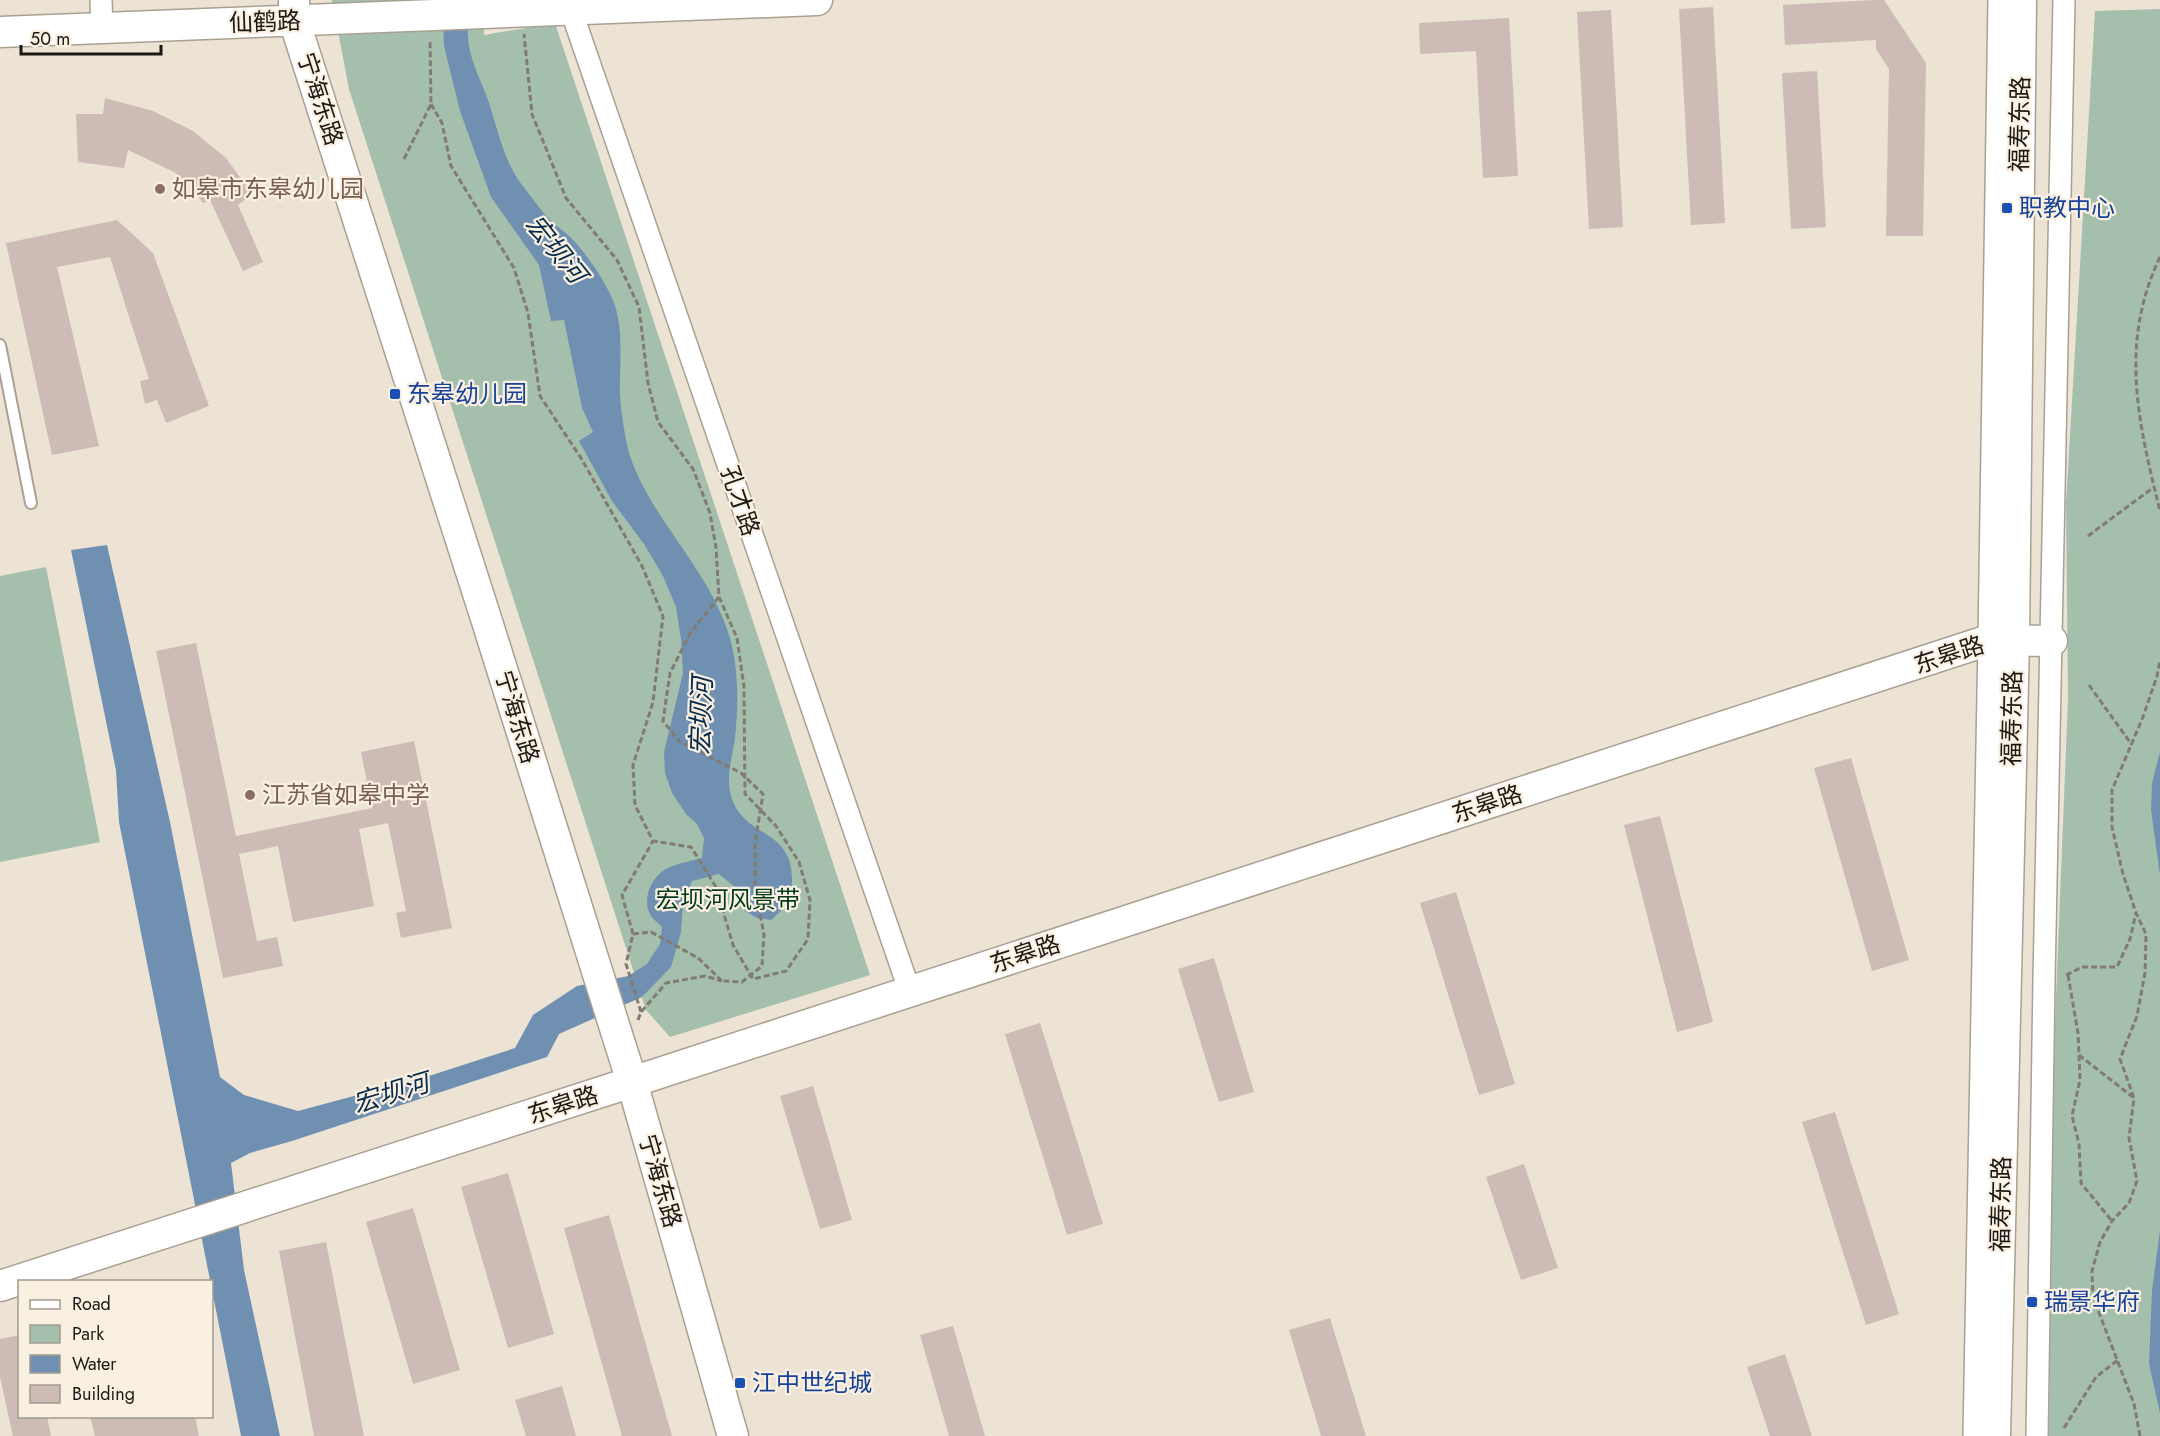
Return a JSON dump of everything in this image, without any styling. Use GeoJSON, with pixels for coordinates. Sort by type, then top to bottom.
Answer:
{"type":"FeatureCollection","features":[{"type":"Feature","properties":{"kind":"street","name":"仙鹤路"},"geometry":{"type":"LineString","coordinates":[[0,32],[102,14],[294,10],[421,15],[817,0]]}},
{"type":"Feature","properties":{"kind":"street"},"geometry":{"type":"LineString","coordinates":[[1999,0],[2022,640],[2044,979],[2037,1436]]}},
{"type":"Feature","properties":{"kind":"street","name":"福寿东路"},"geometry":{"type":"LineString","coordinates":[[2016,1436],[2022,640],[2021,0]]}},
{"type":"Feature","properties":{"kind":"street","name":"福寿东路"},"geometry":{"type":"LineString","coordinates":[[1995,1436],[2022,640],[2040,0]]}},
{"type":"Feature","properties":{"kind":"street"},"geometry":{"type":"LineString","coordinates":[[1974,1436],[2022,640],[2064,0]]}},
{"type":"Feature","properties":{"kind":"street","name":"宁海东路"},"geometry":{"type":"LineString","coordinates":[[294,10],[632,1082],[733,1436]]}},
{"type":"Feature","properties":{"kind":"street","name":"孔才路"},"geometry":{"type":"LineString","coordinates":[[571,10],[910,992]]}},
{"type":"Feature","properties":{"kind":"street","name":"东皋路"},"geometry":{"type":"LineString","coordinates":[[18,1280],[1866,682],[2022,640]]}},
{"type":"Feature","properties":{"kind":"street","name":"东皋路"},"geometry":{"type":"LineString","coordinates":[[0,1286],[18,1280]]}},
{"type":"Feature","properties":{"kind":"lane"},"geometry":{"type":"LineString","coordinates":[[0,345],[31,503]]}},
{"type":"Feature","properties":{"kind":"path"},"geometry":{"type":"LineString","coordinates":[[522,12],[532,114],[566,198],[617,260],[639,307],[648,383],[658,422],[693,470],[710,513],[716,548],[719,597],[737,638],[744,687],[745,794],[776,826],[799,862],[810,900],[808,939],[786,971],[753,979],[734,945],[716,887],[692,847],[653,841]]}},
{"type":"Feature","properties":{"kind":"path"},"geometry":{"type":"LineString","coordinates":[[404,159],[431,104],[430,40],[421,15]]}},
{"type":"Feature","properties":{"kind":"path"},"geometry":{"type":"LineString","coordinates":[[431,104],[442,123],[451,166],[514,268],[528,313],[540,396],[581,458],[642,566],[663,616],[653,702],[633,765],[635,805],[653,841]]}},
{"type":"Feature","properties":{"kind":"path"},"geometry":{"type":"LineString","coordinates":[[2160,257],[2148,283],[2138,324],[2135,363],[2138,411],[2160,511]]}},
{"type":"Feature","properties":{"kind":"path"},"geometry":{"type":"LineString","coordinates":[[2088,536],[2154,487]]}},
{"type":"Feature","properties":{"kind":"path"},"geometry":{"type":"LineString","coordinates":[[653,841],[622,895],[633,934],[626,964],[642,1011],[666,983],[705,976],[722,981],[742,982],[762,966],[764,934],[755,890],[755,843],[763,794],[741,773],[679,741],[663,721],[670,673],[692,632],[719,597]]}},
{"type":"Feature","properties":{"kind":"path"},"geometry":{"type":"LineString","coordinates":[[2140,1436],[2134,1404],[2093,1297],[2092,1271],[2100,1242],[2112,1221],[2129,1203],[2137,1181],[2129,1138],[2134,1098],[2120,1059],[2137,1016],[2145,973],[2146,934],[2136,913],[2123,874],[2112,827],[2112,790],[2132,745],[2157,676],[2160,660]]}},
{"type":"Feature","properties":{"kind":"path"},"geometry":{"type":"LineString","coordinates":[[2089,685],[2132,745]]}},
{"type":"Feature","properties":{"kind":"path"},"geometry":{"type":"LineString","coordinates":[[2044,979],[2068,975],[2082,967],[2117,967],[2130,939],[2136,913]]}},
{"type":"Feature","properties":{"kind":"path"},"geometry":{"type":"LineString","coordinates":[[633,934],[651,932],[698,958],[722,981]]}},
{"type":"Feature","properties":{"kind":"path"},"geometry":{"type":"LineString","coordinates":[[2068,975],[2078,1033],[2080,1080],[2072,1116],[2079,1144],[2081,1183],[2112,1221]]}},
{"type":"Feature","properties":{"kind":"path"},"geometry":{"type":"LineString","coordinates":[[2079,1055],[2134,1098]]}},
{"type":"Feature","properties":{"kind":"path"},"geometry":{"type":"LineString","coordinates":[[2064,1428],[2096,1377],[2118,1360]]}},
{"type":"Feature","properties":{"kind":"green space","name":"宏坝河风景带"},"geometry":{"type":"Polygon","coordinates":[[[332,0],[483,0],[484,35],[555,23],[870,975],[670,1037],[646,1010],[349,89],[332,0]]]}},
{"type":"Feature","properties":{"kind":"green space"},"geometry":{"type":"Polygon","coordinates":[[[2160,9],[2160,1436],[2049,1436],[2053,1073],[2068,699],[2066,503],[2095,11],[2160,9]]]}},
{"type":"Feature","properties":{"kind":"green space"},"geometry":{"type":"Polygon","coordinates":[[[46,567],[100,842],[0,862],[0,576],[46,567]]]}},
{"type":"Feature","properties":{"kind":"water","name":"宏坝河"},"geometry":{"type":"Polygon","coordinates":[[[442,0],[467,0],[470,53],[510,165],[522,185],[548,218],[572,239],[585,255],[612,298],[619,321],[621,402],[630,456],[639,478],[662,519],[714,599],[733,649],[737,709],[729,777],[732,799],[747,821],[777,842],[785,851],[790,864],[791,888],[787,903],[771,920],[757,918],[745,911],[737,889],[719,874],[692,881],[683,904],[681,932],[671,967],[642,997],[559,1034],[547,1057],[250,1153],[231,1163],[244,1270],[280,1436],[241,1436],[213,1295],[213,1280],[210,1280],[119,822],[116,770],[71,550],[107,545],[170,822],[220,1077],[244,1095],[298,1111],[432,1075],[515,1048],[533,1015],[577,986],[628,976],[647,964],[660,944],[662,927],[651,916],[648,907],[648,893],[654,880],[670,867],[702,858],[704,838],[697,824],[686,814],[672,793],[665,773],[664,752],[683,673],[676,607],[663,576],[644,544],[612,501],[579,441],[593,432],[582,408],[564,320],[551,321],[539,265],[491,197],[460,111],[444,46],[442,0]]]}},
{"type":"Feature","properties":{"kind":"water"},"geometry":{"type":"Polygon","coordinates":[[[2160,752],[2160,875],[2151,810],[2152,783],[2160,752]]]}},
{"type":"Feature","properties":{"kind":"water"},"geometry":{"type":"Polygon","coordinates":[[[2160,1230],[2160,1413],[2149,1364],[2152,1291],[2160,1230]]]}},
{"type":"Feature","properties":{"kind":"building"},"geometry":{"type":"Polygon","coordinates":[[[1884,0],[1926,63],[1923,236],[1886,236],[1889,69],[1876,49],[1876,40],[1785,45],[1783,5],[1884,0]]]}},
{"type":"Feature","properties":{"kind":"building"},"geometry":{"type":"Polygon","coordinates":[[[1713,7],[1725,223],[1691,225],[1679,9],[1713,7]]]}},
{"type":"Feature","properties":{"kind":"building"},"geometry":{"type":"Polygon","coordinates":[[[1611,10],[1623,227],[1589,229],[1577,12],[1611,10]]]}},
{"type":"Feature","properties":{"kind":"building"},"geometry":{"type":"Polygon","coordinates":[[[1509,18],[1518,176],[1483,178],[1476,51],[1420,54],[1419,23],[1509,18]]]}},
{"type":"Feature","properties":{"kind":"building"},"geometry":{"type":"Polygon","coordinates":[[[1817,71],[1826,227],[1791,229],[1782,73],[1817,71]]]}},
{"type":"Feature","properties":{"kind":"building"},"geometry":{"type":"Polygon","coordinates":[[[105,98],[153,111],[193,131],[226,158],[252,194],[238,205],[263,262],[243,271],[210,200],[203,203],[190,185],[174,172],[128,150],[124,168],[78,162],[76,114],[103,114],[105,98]]]}},
{"type":"Feature","properties":{"kind":"building"},"geometry":{"type":"Polygon","coordinates":[[[117,220],[153,253],[209,406],[166,423],[157,400],[145,404],[140,381],[149,379],[110,257],[57,267],[99,446],[52,455],[6,243],[117,220]]]}},
{"type":"Feature","properties":{"kind":"building"},"geometry":{"type":"Polygon","coordinates":[[[196,643],[236,836],[372,808],[361,752],[414,741],[452,928],[401,938],[396,913],[406,911],[388,823],[359,829],[374,906],[293,922],[278,846],[239,854],[257,941],[277,937],[283,966],[223,978],[156,651],[196,643]]]}},
{"type":"Feature","properties":{"kind":"building"},"geometry":{"type":"Polygon","coordinates":[[[1851,758],[1909,960],[1872,971],[1814,768],[1851,758]]]}},
{"type":"Feature","properties":{"kind":"building"},"geometry":{"type":"Polygon","coordinates":[[[1660,816],[1713,1022],[1677,1032],[1624,825],[1660,816]]]}},
{"type":"Feature","properties":{"kind":"building"},"geometry":{"type":"Polygon","coordinates":[[[1456,892],[1515,1084],[1479,1095],[1420,903],[1456,892]]]}},
{"type":"Feature","properties":{"kind":"building"},"geometry":{"type":"Polygon","coordinates":[[[1214,958],[1254,1092],[1219,1102],[1178,969],[1214,958]]]}},
{"type":"Feature","properties":{"kind":"building"},"geometry":{"type":"Polygon","coordinates":[[[1040,1023],[1103,1224],[1067,1235],[1005,1034],[1040,1023]]]}},
{"type":"Feature","properties":{"kind":"building"},"geometry":{"type":"Polygon","coordinates":[[[813,1086],[852,1220],[820,1229],[780,1096],[813,1086]]]}},
{"type":"Feature","properties":{"kind":"building"},"geometry":{"type":"Polygon","coordinates":[[[1835,1112],[1899,1314],[1866,1325],[1802,1122],[1835,1112]]]}},
{"type":"Feature","properties":{"kind":"building"},"geometry":{"type":"Polygon","coordinates":[[[1524,1164],[1558,1268],[1521,1280],[1486,1177],[1524,1164]]]}},
{"type":"Feature","properties":{"kind":"building"},"geometry":{"type":"Polygon","coordinates":[[[508,1173],[554,1334],[508,1348],[461,1187],[508,1173]]]}},
{"type":"Feature","properties":{"kind":"building"},"geometry":{"type":"Polygon","coordinates":[[[413,1208],[460,1370],[413,1384],[366,1222],[413,1208]]]}},
{"type":"Feature","properties":{"kind":"building"},"geometry":{"type":"Polygon","coordinates":[[[609,1215],[672,1436],[622,1436],[564,1228],[609,1215]]]}},
{"type":"Feature","properties":{"kind":"building"},"geometry":{"type":"Polygon","coordinates":[[[326,1242],[364,1436],[314,1436],[279,1251],[326,1242]]]}},
{"type":"Feature","properties":{"kind":"building"},"geometry":{"type":"Polygon","coordinates":[[[1330,1318],[1366,1436],[1321,1436],[1289,1330],[1330,1318]]]}},
{"type":"Feature","properties":{"kind":"building"},"geometry":{"type":"Polygon","coordinates":[[[953,1326],[985,1436],[949,1436],[920,1335],[953,1326]]]}},
{"type":"Feature","properties":{"kind":"building"},"geometry":{"type":"Polygon","coordinates":[[[18,1335],[18,1418],[47,1418],[51,1436],[13,1436],[0,1377],[0,1339],[18,1335]]]}},
{"type":"Feature","properties":{"kind":"building"},"geometry":{"type":"Polygon","coordinates":[[[1785,1354],[1812,1436],[1770,1436],[1747,1367],[1785,1354]]]}},
{"type":"Feature","properties":{"kind":"building"},"geometry":{"type":"Polygon","coordinates":[[[562,1386],[576,1436],[526,1436],[515,1400],[562,1386]]]}},
{"type":"Feature","properties":{"kind":"building"},"geometry":{"type":"Polygon","coordinates":[[[90,1418],[195,1418],[199,1436],[95,1436],[90,1418]]]}},
{"type":"Feature","properties":{"kind":"place","name":"如皋市东皋幼儿园"},"geometry":{"type":"Point","coordinates":[160,189]}},
{"type":"Feature","properties":{"kind":"place","name":"职教中心"},"geometry":{"type":"Point","coordinates":[2007,208]}},
{"type":"Feature","properties":{"kind":"place","name":"东皋幼儿园"},"geometry":{"type":"Point","coordinates":[395,394]}},
{"type":"Feature","properties":{"kind":"place","name":"江苏省如皋中学"},"geometry":{"type":"Point","coordinates":[250,795]}},
{"type":"Feature","properties":{"kind":"place","name":"瑞景华府"},"geometry":{"type":"Point","coordinates":[2032,1302]}},
{"type":"Feature","properties":{"kind":"place","name":"江中世纪城"},"geometry":{"type":"Point","coordinates":[740,1383]}}]}
